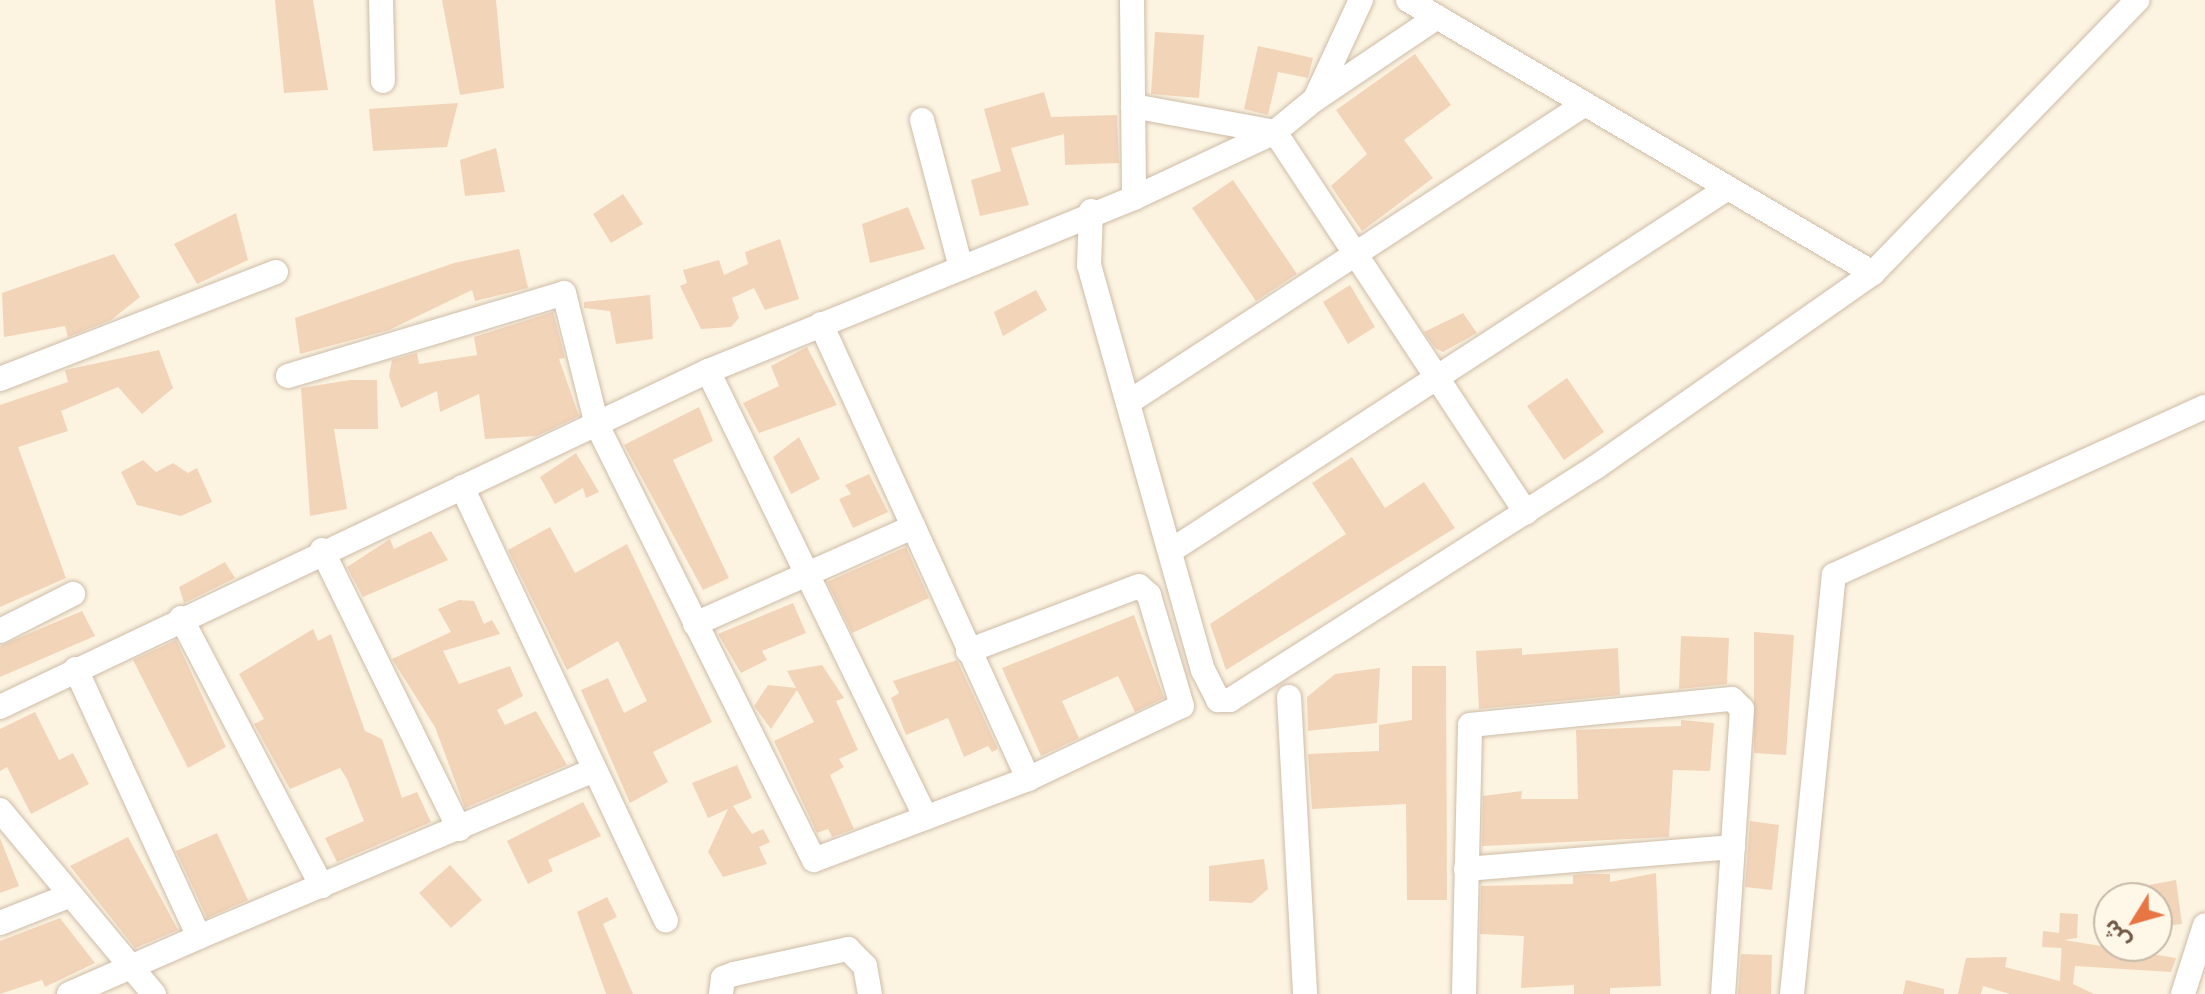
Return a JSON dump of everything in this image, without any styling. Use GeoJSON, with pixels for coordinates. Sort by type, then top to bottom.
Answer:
{"type":"FeatureCollection","features":[{"type":"Feature","properties":{"kind":"street"},"geometry":{"type":"LineString","coordinates":[[381,0],[383,81]]}},
{"type":"Feature","properties":{"kind":"street"},"geometry":{"type":"LineString","coordinates":[[1132,0],[1134,198]]}},
{"type":"Feature","properties":{"kind":"street"},"geometry":{"type":"LineString","coordinates":[[1315,99],[1361,0]]}},
{"type":"Feature","properties":{"kind":"street"},"geometry":{"type":"LineString","coordinates":[[1408,0],[1873,273]]}},
{"type":"Feature","properties":{"kind":"street"},"geometry":{"type":"LineString","coordinates":[[1091,211],[1089,265],[1210,690],[1230,700],[1526,513],[1873,273],[2138,0]]}},
{"type":"Feature","properties":{"kind":"street"},"geometry":{"type":"LineString","coordinates":[[0,707],[322,550],[708,371],[961,268],[1091,211],[1134,198],[1275,132],[1315,99],[1437,17]]}},
{"type":"Feature","properties":{"kind":"street"},"geometry":{"type":"LineString","coordinates":[[1129,402],[1585,104]]}},
{"type":"Feature","properties":{"kind":"street"},"geometry":{"type":"LineString","coordinates":[[1133,106],[1275,132],[1526,513]]}},
{"type":"Feature","properties":{"kind":"street"},"geometry":{"type":"LineString","coordinates":[[922,120],[961,268]]}},
{"type":"Feature","properties":{"kind":"street"},"geometry":{"type":"LineString","coordinates":[[1172,550],[1728,188]]}},
{"type":"Feature","properties":{"kind":"street"},"geometry":{"type":"LineString","coordinates":[[0,379],[276,272]]}},
{"type":"Feature","properties":{"kind":"street"},"geometry":{"type":"LineString","coordinates":[[288,376],[560,290],[571,303],[597,425],[810,857],[820,861],[1028,779],[1179,711],[1182,701],[1149,595],[1132,586],[968,651]]}},
{"type":"Feature","properties":{"kind":"street"},"geometry":{"type":"LineString","coordinates":[[821,324],[1028,779]]}},
{"type":"Feature","properties":{"kind":"street"},"geometry":{"type":"LineString","coordinates":[[708,371],[926,818]]}},
{"type":"Feature","properties":{"kind":"street"},"geometry":{"type":"LineString","coordinates":[[1792,994],[1834,575],[2205,407]]}},
{"type":"Feature","properties":{"kind":"street"},"geometry":{"type":"LineString","coordinates":[[462,487],[666,920]]}},
{"type":"Feature","properties":{"kind":"street"},"geometry":{"type":"LineString","coordinates":[[695,624],[913,527]]}},
{"type":"Feature","properties":{"kind":"street"},"geometry":{"type":"LineString","coordinates":[[322,550],[459,829]]}},
{"type":"Feature","properties":{"kind":"street"},"geometry":{"type":"LineString","coordinates":[[0,631],[73,594]]}},
{"type":"Feature","properties":{"kind":"street"},"geometry":{"type":"LineString","coordinates":[[181,618],[322,886]]}},
{"type":"Feature","properties":{"kind":"street"},"geometry":{"type":"LineString","coordinates":[[76,669],[199,937]]}},
{"type":"Feature","properties":{"kind":"street"},"geometry":{"type":"LineString","coordinates":[[1289,697],[1305,994]]}},
{"type":"Feature","properties":{"kind":"street"},"geometry":{"type":"LineString","coordinates":[[1464,994],[1473,723],[1732,699],[1742,709],[1723,994]]}},
{"type":"Feature","properties":{"kind":"street"},"geometry":{"type":"LineString","coordinates":[[69,994],[594,770]]}},
{"type":"Feature","properties":{"kind":"street"},"geometry":{"type":"LineString","coordinates":[[0,810],[154,994]]}},
{"type":"Feature","properties":{"kind":"street"},"geometry":{"type":"LineString","coordinates":[[1466,869],[1733,847]]}},
{"type":"Feature","properties":{"kind":"street"},"geometry":{"type":"LineString","coordinates":[[0,923],[71,895]]}},
{"type":"Feature","properties":{"kind":"street"},"geometry":{"type":"LineString","coordinates":[[2183,994],[2205,925]]}},
{"type":"Feature","properties":{"kind":"street"},"geometry":{"type":"LineString","coordinates":[[721,994],[723,978],[734,974],[848,949],[865,966],[870,994]]}},
{"type":"Feature","properties":{"kind":"building"},"geometry":{"type":"Polygon","coordinates":[[[275,0],[313,0],[328,90],[284,93],[275,0]]]}},
{"type":"Feature","properties":{"kind":"building"},"geometry":{"type":"Polygon","coordinates":[[[442,0],[496,0],[504,88],[460,95],[442,0]]]}},
{"type":"Feature","properties":{"kind":"building"},"geometry":{"type":"Polygon","coordinates":[[[1155,32],[1204,35],[1199,98],[1151,94],[1155,32]]]}},
{"type":"Feature","properties":{"kind":"building"},"geometry":{"type":"Polygon","coordinates":[[[1258,46],[1313,58],[1308,78],[1278,72],[1268,115],[1244,109],[1258,46]]]}},
{"type":"Feature","properties":{"kind":"building"},"geometry":{"type":"Polygon","coordinates":[[[1415,54],[1451,105],[1404,140],[1433,178],[1362,231],[1331,186],[1367,154],[1336,110],[1415,54]]]}},
{"type":"Feature","properties":{"kind":"building"},"geometry":{"type":"Polygon","coordinates":[[[1044,92],[1051,117],[1117,115],[1119,163],[1065,165],[1064,134],[1011,148],[1029,205],[980,216],[971,180],[1001,171],[984,109],[1044,92]]]}},
{"type":"Feature","properties":{"kind":"building"},"geometry":{"type":"Polygon","coordinates":[[[458,103],[447,147],[373,151],[369,109],[458,103]]]}},
{"type":"Feature","properties":{"kind":"building"},"geometry":{"type":"Polygon","coordinates":[[[496,148],[505,192],[465,196],[460,160],[496,148]]]}},
{"type":"Feature","properties":{"kind":"building"},"geometry":{"type":"Polygon","coordinates":[[[1233,180],[1297,274],[1256,301],[1192,208],[1233,180]]]}},
{"type":"Feature","properties":{"kind":"building"},"geometry":{"type":"Polygon","coordinates":[[[623,194],[643,224],[611,243],[593,214],[623,194]]]}},
{"type":"Feature","properties":{"kind":"building"},"geometry":{"type":"Polygon","coordinates":[[[908,207],[925,249],[870,263],[862,224],[908,207]]]}},
{"type":"Feature","properties":{"kind":"building"},"geometry":{"type":"Polygon","coordinates":[[[236,213],[248,260],[197,284],[174,244],[236,213]]]}},
{"type":"Feature","properties":{"kind":"building"},"geometry":{"type":"Polygon","coordinates":[[[780,239],[799,299],[765,310],[754,288],[732,298],[739,318],[731,327],[701,329],[680,286],[687,283],[683,270],[719,260],[724,275],[748,264],[745,252],[780,239]]]}},
{"type":"Feature","properties":{"kind":"building"},"geometry":{"type":"Polygon","coordinates":[[[519,249],[528,288],[475,301],[472,290],[389,330],[300,354],[295,318],[454,263],[519,249]]]}},
{"type":"Feature","properties":{"kind":"building"},"geometry":{"type":"Polygon","coordinates":[[[114,254],[140,297],[111,320],[68,337],[65,326],[4,337],[2,293],[114,254]]]}},
{"type":"Feature","properties":{"kind":"building"},"geometry":{"type":"Polygon","coordinates":[[[1350,285],[1375,327],[1348,344],[1323,302],[1350,285]]]}},
{"type":"Feature","properties":{"kind":"building"},"geometry":{"type":"Polygon","coordinates":[[[1036,290],[1047,310],[1003,336],[994,312],[1036,290]]]}},
{"type":"Feature","properties":{"kind":"building"},"geometry":{"type":"Polygon","coordinates":[[[650,295],[653,339],[616,344],[610,311],[584,308],[584,302],[650,295]]]}},
{"type":"Feature","properties":{"kind":"building"},"geometry":{"type":"Polygon","coordinates":[[[553,312],[565,358],[559,359],[579,416],[537,436],[485,439],[479,394],[440,412],[437,391],[401,408],[389,376],[392,360],[417,353],[419,364],[477,355],[474,337],[553,312]]]}},
{"type":"Feature","properties":{"kind":"building"},"geometry":{"type":"Polygon","coordinates":[[[1463,313],[1477,333],[1443,352],[1435,348],[1424,332],[1463,313]]]}},
{"type":"Feature","properties":{"kind":"building"},"geometry":{"type":"Polygon","coordinates":[[[807,347],[837,405],[759,433],[743,403],[779,386],[771,366],[807,347]]]}},
{"type":"Feature","properties":{"kind":"building"},"geometry":{"type":"Polygon","coordinates":[[[159,350],[173,388],[142,414],[118,387],[61,411],[68,431],[18,447],[66,578],[0,607],[0,405],[68,382],[65,370],[159,350]]]}},
{"type":"Feature","properties":{"kind":"building"},"geometry":{"type":"Polygon","coordinates":[[[1567,378],[1604,432],[1564,460],[1527,406],[1567,378]]]}},
{"type":"Feature","properties":{"kind":"building"},"geometry":{"type":"Polygon","coordinates":[[[350,380],[377,380],[378,429],[334,429],[347,509],[310,516],[301,388],[350,380]]]}},
{"type":"Feature","properties":{"kind":"building"},"geometry":{"type":"Polygon","coordinates":[[[699,407],[713,441],[673,460],[729,578],[703,590],[624,445],[699,407]]]}},
{"type":"Feature","properties":{"kind":"building"},"geometry":{"type":"Polygon","coordinates":[[[799,437],[820,479],[791,494],[773,457],[799,437]]]}},
{"type":"Feature","properties":{"kind":"building"},"geometry":{"type":"Polygon","coordinates":[[[576,453],[599,492],[586,498],[583,488],[555,504],[540,477],[576,453]]]}},
{"type":"Feature","properties":{"kind":"building"},"geometry":{"type":"Polygon","coordinates":[[[1352,457],[1385,508],[1424,482],[1455,528],[1226,670],[1210,624],[1346,534],[1312,483],[1352,457]]]}},
{"type":"Feature","properties":{"kind":"building"},"geometry":{"type":"Polygon","coordinates":[[[143,460],[156,472],[173,463],[188,473],[197,468],[212,502],[181,516],[137,505],[121,472],[143,460]]]}},
{"type":"Feature","properties":{"kind":"building"},"geometry":{"type":"Polygon","coordinates":[[[869,474],[888,512],[853,528],[839,499],[851,494],[845,485],[869,474]]]}},
{"type":"Feature","properties":{"kind":"building"},"geometry":{"type":"Polygon","coordinates":[[[550,527],[575,573],[627,544],[712,722],[653,752],[668,782],[630,803],[581,690],[608,678],[624,713],[647,701],[618,641],[567,670],[508,550],[550,527]]]}},
{"type":"Feature","properties":{"kind":"building"},"geometry":{"type":"Polygon","coordinates":[[[431,531],[448,560],[363,597],[347,567],[390,539],[394,549],[431,531]]]}},
{"type":"Feature","properties":{"kind":"building"},"geometry":{"type":"Polygon","coordinates":[[[906,547],[929,598],[852,633],[827,582],[906,547]]]}},
{"type":"Feature","properties":{"kind":"building"},"geometry":{"type":"Polygon","coordinates":[[[225,562],[235,578],[184,603],[179,587],[225,562]]]}},
{"type":"Feature","properties":{"kind":"building"},"geometry":{"type":"Polygon","coordinates":[[[459,600],[474,601],[484,624],[492,620],[500,634],[443,651],[459,684],[510,666],[523,696],[497,710],[505,725],[536,711],[567,765],[465,808],[435,727],[392,659],[451,632],[438,609],[459,600]]]}},
{"type":"Feature","properties":{"kind":"building"},"geometry":{"type":"Polygon","coordinates":[[[793,603],[806,633],[762,651],[767,660],[741,673],[718,634],[793,603]]]}},
{"type":"Feature","properties":{"kind":"building"},"geometry":{"type":"Polygon","coordinates":[[[82,611],[95,636],[0,677],[0,646],[82,611]]]}},
{"type":"Feature","properties":{"kind":"building"},"geometry":{"type":"Polygon","coordinates":[[[1134,615],[1164,698],[1135,712],[1118,676],[1062,701],[1079,738],[1041,756],[1002,668],[1134,615]]]}},
{"type":"Feature","properties":{"kind":"building"},"geometry":{"type":"Polygon","coordinates":[[[313,629],[318,641],[331,634],[365,731],[382,739],[402,798],[417,792],[431,822],[337,862],[325,838],[364,821],[347,779],[340,768],[290,789],[254,724],[264,719],[239,674],[313,629]]]}},
{"type":"Feature","properties":{"kind":"building"},"geometry":{"type":"Polygon","coordinates":[[[1754,632],[1794,635],[1786,755],[1754,753],[1754,632]]]}},
{"type":"Feature","properties":{"kind":"building"},"geometry":{"type":"Polygon","coordinates":[[[1681,636],[1729,638],[1727,684],[1679,689],[1681,636]]]}},
{"type":"Feature","properties":{"kind":"building"},"geometry":{"type":"Polygon","coordinates":[[[176,640],[226,747],[188,768],[133,660],[176,640]]]}},
{"type":"Feature","properties":{"kind":"building"},"geometry":{"type":"Polygon","coordinates":[[[1522,648],[1522,655],[1618,648],[1620,695],[1479,709],[1476,651],[1522,648]]]}},
{"type":"Feature","properties":{"kind":"building"},"geometry":{"type":"Polygon","coordinates":[[[957,660],[998,749],[992,752],[988,746],[964,757],[948,718],[906,735],[891,698],[899,693],[893,681],[957,660]]]}},
{"type":"Feature","properties":{"kind":"building"},"geometry":{"type":"Polygon","coordinates":[[[822,665],[844,698],[836,701],[858,750],[839,759],[844,767],[830,775],[854,829],[832,837],[828,829],[817,833],[774,741],[814,722],[797,690],[771,729],[754,706],[768,685],[796,688],[787,671],[822,665]]]}},
{"type":"Feature","properties":{"kind":"building"},"geometry":{"type":"Polygon","coordinates":[[[1412,666],[1446,666],[1447,900],[1407,900],[1406,804],[1312,809],[1308,754],[1379,751],[1379,725],[1412,720],[1412,666]]]}},
{"type":"Feature","properties":{"kind":"building"},"geometry":{"type":"Polygon","coordinates":[[[1380,668],[1377,723],[1308,731],[1307,697],[1335,674],[1380,668]]]}},
{"type":"Feature","properties":{"kind":"building"},"geometry":{"type":"Polygon","coordinates":[[[35,712],[59,760],[73,753],[89,784],[31,814],[7,767],[0,771],[0,729],[35,712]]]}},
{"type":"Feature","properties":{"kind":"building"},"geometry":{"type":"Polygon","coordinates":[[[1681,720],[1714,723],[1710,771],[1673,770],[1669,837],[1482,846],[1483,796],[1522,791],[1521,799],[1578,799],[1576,730],[1681,726],[1681,720]]]}},
{"type":"Feature","properties":{"kind":"building"},"geometry":{"type":"Polygon","coordinates":[[[737,765],[752,798],[733,806],[752,834],[763,829],[770,842],[759,847],[767,864],[723,877],[708,852],[728,809],[708,818],[692,783],[737,765]]]}},
{"type":"Feature","properties":{"kind":"building"},"geometry":{"type":"Polygon","coordinates":[[[583,802],[601,836],[548,860],[553,871],[528,884],[507,841],[583,802]]]}},
{"type":"Feature","properties":{"kind":"building"},"geometry":{"type":"Polygon","coordinates":[[[1750,821],[1779,825],[1772,890],[1745,887],[1750,821]]]}},
{"type":"Feature","properties":{"kind":"building"},"geometry":{"type":"Polygon","coordinates":[[[217,833],[248,900],[207,918],[176,851],[217,833]]]}},
{"type":"Feature","properties":{"kind":"building"},"geometry":{"type":"Polygon","coordinates":[[[128,837],[178,930],[135,948],[70,866],[128,837]]]}},
{"type":"Feature","properties":{"kind":"building"},"geometry":{"type":"Polygon","coordinates":[[[0,838],[19,886],[0,893],[0,838]]]}},
{"type":"Feature","properties":{"kind":"building"},"geometry":{"type":"Polygon","coordinates":[[[1264,859],[1268,889],[1252,903],[1209,901],[1209,866],[1264,859]]]}},
{"type":"Feature","properties":{"kind":"building"},"geometry":{"type":"Polygon","coordinates":[[[450,865],[482,900],[451,928],[419,893],[450,865]]]}},
{"type":"Feature","properties":{"kind":"building"},"geometry":{"type":"Polygon","coordinates":[[[1656,873],[1661,986],[1610,988],[1610,994],[1574,994],[1574,985],[1521,988],[1524,936],[1480,934],[1481,886],[1573,884],[1573,875],[1586,874],[1610,874],[1610,882],[1656,873]]]}},
{"type":"Feature","properties":{"kind":"building"},"geometry":{"type":"Polygon","coordinates":[[[2176,880],[2182,924],[2173,925],[2173,882],[2165,882],[2176,880]]]}},
{"type":"Feature","properties":{"kind":"building"},"geometry":{"type":"Polygon","coordinates":[[[607,897],[617,917],[603,924],[633,994],[606,994],[577,912],[607,897]]]}},
{"type":"Feature","properties":{"kind":"building"},"geometry":{"type":"Polygon","coordinates":[[[2060,913],[2078,914],[2077,938],[2064,940],[2093,945],[2093,962],[2173,962],[2173,958],[2176,958],[2171,972],[2075,966],[2073,984],[2094,994],[2010,994],[1983,986],[1981,994],[1958,994],[1966,958],[2007,957],[2005,967],[2060,981],[2062,948],[2042,947],[2043,931],[2059,933],[2060,913]]]}},
{"type":"Feature","properties":{"kind":"building"},"geometry":{"type":"Polygon","coordinates":[[[60,918],[95,963],[45,987],[42,980],[0,994],[0,941],[60,918]]]}},
{"type":"Feature","properties":{"kind":"building"},"geometry":{"type":"Polygon","coordinates":[[[1741,954],[1772,955],[1771,994],[1738,994],[1741,954]]]}},
{"type":"Feature","properties":{"kind":"building"},"geometry":{"type":"Polygon","coordinates":[[[1906,980],[1944,989],[1944,994],[1903,994],[1906,980]]]}}]}
